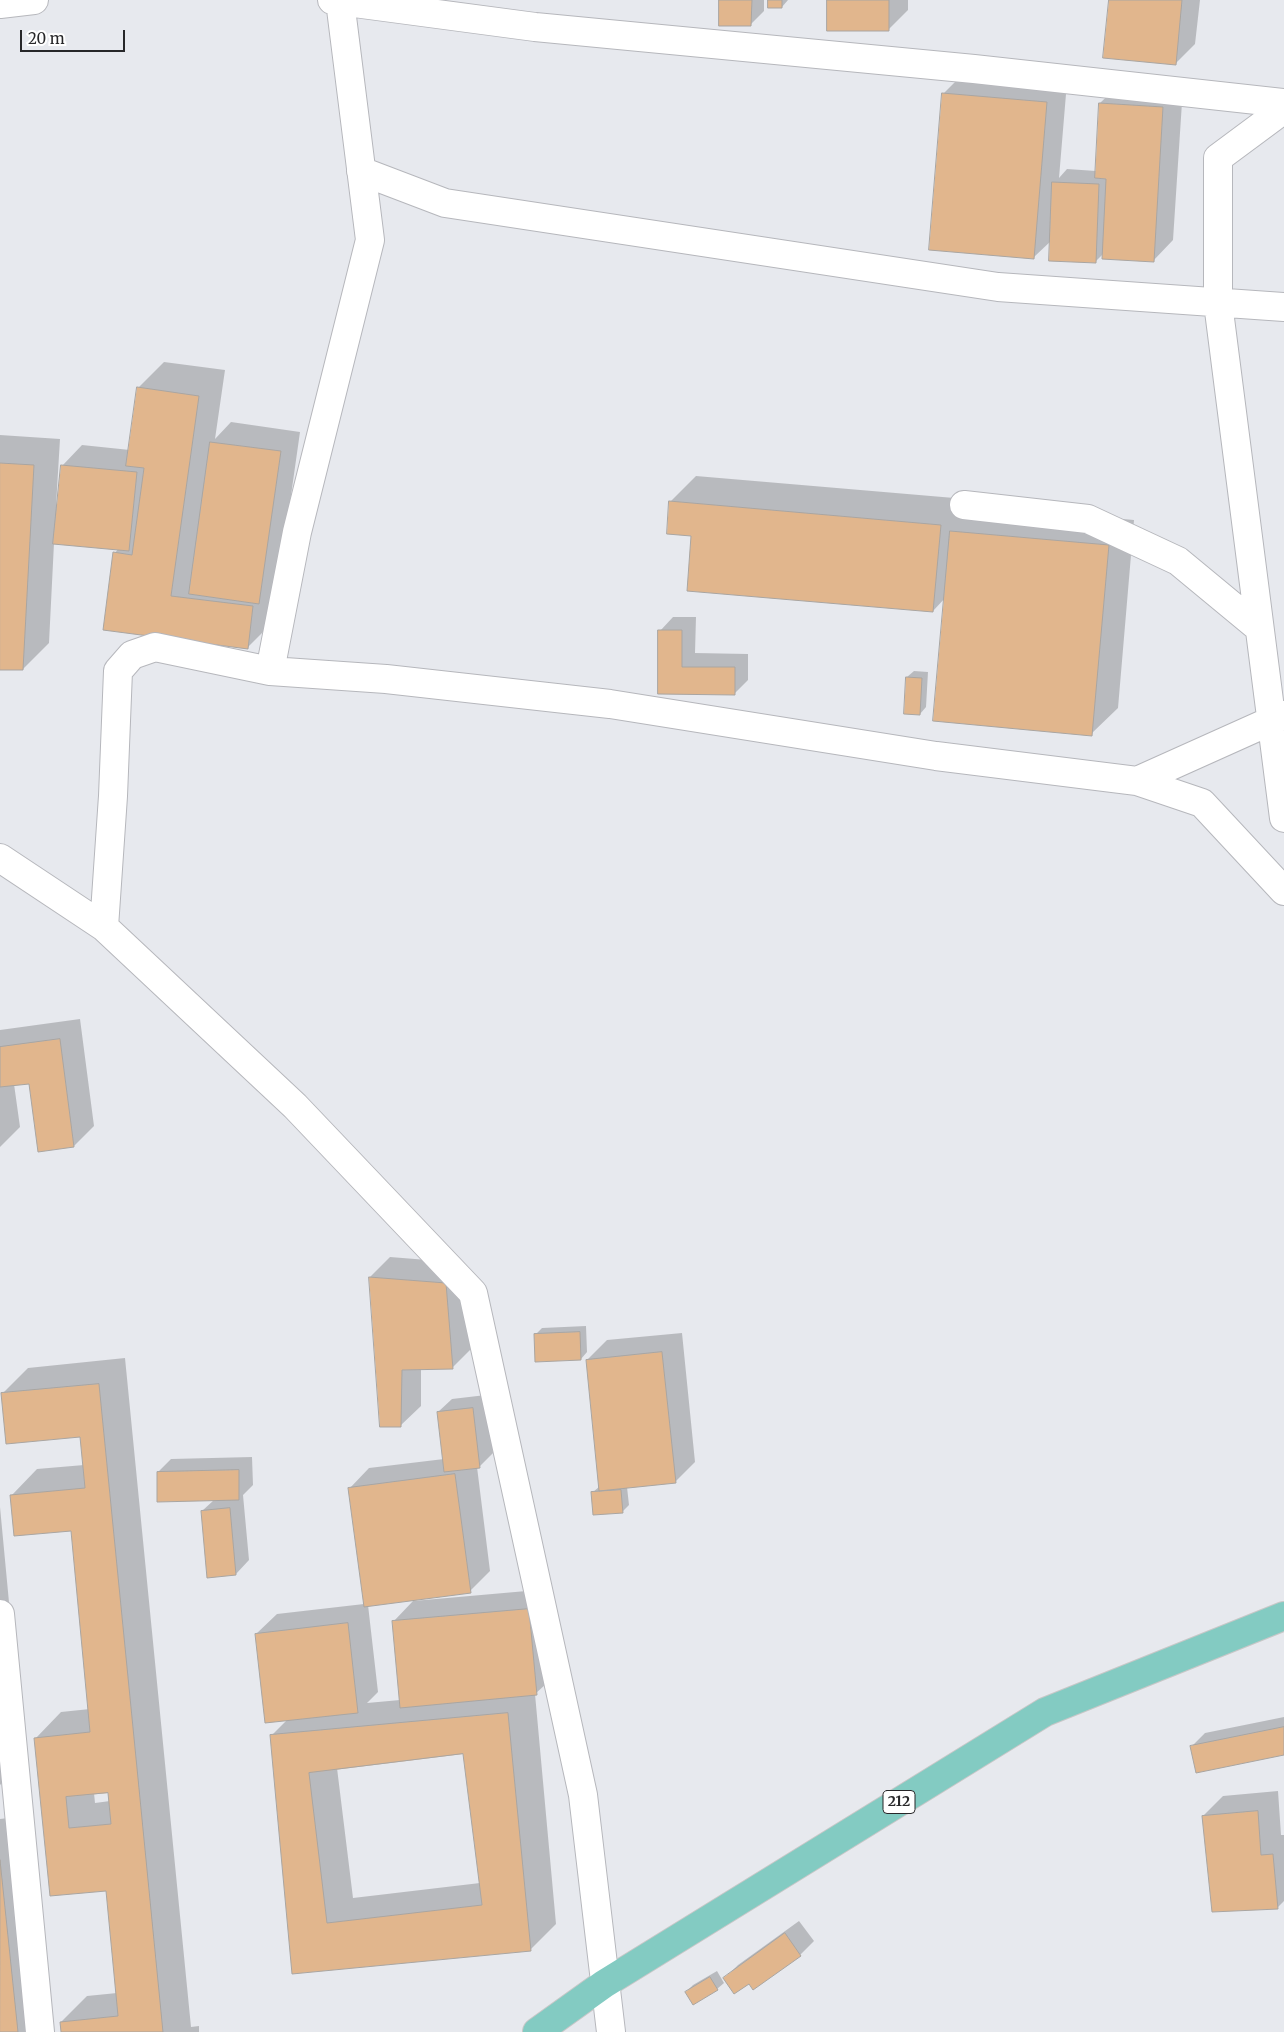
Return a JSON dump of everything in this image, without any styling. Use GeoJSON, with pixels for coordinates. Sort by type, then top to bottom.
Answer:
{"type":"FeatureCollection","features":[{"type":"Feature","properties":{"kind":"main road","name":"212"},"geometry":{"type":"LineString","coordinates":[[537,2032],[604,1984],[1045,1712],[1284,1616]]}},
{"type":"Feature","properties":{"kind":"street"},"geometry":{"type":"LineString","coordinates":[[0,4],[34,0]]}},
{"type":"Feature","properties":{"kind":"street"},"geometry":{"type":"LineString","coordinates":[[270,671],[297,532],[370,240],[336,0],[535,27],[974,69],[1284,103]]}},
{"type":"Feature","properties":{"kind":"street"},"geometry":{"type":"LineString","coordinates":[[1284,109],[1218,158],[1218,303],[1259,628],[1277,718],[1284,818]]}},
{"type":"Feature","properties":{"kind":"street"},"geometry":{"type":"LineString","coordinates":[[361,171],[445,203],[998,287],[1284,307]]}},
{"type":"Feature","properties":{"kind":"street"},"geometry":{"type":"LineString","coordinates":[[964,505],[1088,519],[1178,561],[1259,628]]}},
{"type":"Feature","properties":{"kind":"street"},"geometry":{"type":"LineString","coordinates":[[104,927],[113,796],[118,671],[132,655],[155,647],[270,671],[386,679],[610,704],[936,756],[1137,781],[1202,803],[1284,891]]}},
{"type":"Feature","properties":{"kind":"street"},"geometry":{"type":"LineString","coordinates":[[1137,781],[1277,718]]}},
{"type":"Feature","properties":{"kind":"street"},"geometry":{"type":"LineString","coordinates":[[0,858],[104,927],[295,1106],[473,1293],[583,1794],[604,1984],[612,2032]]}},
{"type":"Feature","properties":{"kind":"street"},"geometry":{"type":"LineString","coordinates":[[0,1614],[40,2032]]}},
{"type":"Feature","properties":{"kind":"building"},"geometry":{"type":"Polygon","coordinates":[[[719,0],[752,0],[751,26],[719,26],[719,0]]]}},
{"type":"Feature","properties":{"kind":"building"},"geometry":{"type":"Polygon","coordinates":[[[768,0],[782,0],[782,8],[768,8],[768,0]]]}},
{"type":"Feature","properties":{"kind":"building"},"geometry":{"type":"Polygon","coordinates":[[[827,0],[889,0],[889,31],[827,31],[827,0]]]}},
{"type":"Feature","properties":{"kind":"building"},"geometry":{"type":"Polygon","coordinates":[[[1109,0],[1182,0],[1176,65],[1103,58],[1109,0]]]}},
{"type":"Feature","properties":{"kind":"building"},"geometry":{"type":"Polygon","coordinates":[[[942,93],[1047,102],[1034,259],[929,250],[942,93]]]}},
{"type":"Feature","properties":{"kind":"building"},"geometry":{"type":"Polygon","coordinates":[[[1099,103],[1163,107],[1154,262],[1102,259],[1106,179],[1095,178],[1099,103]]]}},
{"type":"Feature","properties":{"kind":"building"},"geometry":{"type":"Polygon","coordinates":[[[1052,182],[1099,184],[1096,263],[1049,261],[1052,182]]]}},
{"type":"Feature","properties":{"kind":"building"},"geometry":{"type":"Polygon","coordinates":[[[137,387],[199,396],[171,596],[253,606],[248,649],[103,630],[113,552],[132,555],[144,468],[126,466],[137,387]]]}},
{"type":"Feature","properties":{"kind":"building"},"geometry":{"type":"Polygon","coordinates":[[[210,442],[281,451],[259,604],[189,594],[210,442]]]}},
{"type":"Feature","properties":{"kind":"building"},"geometry":{"type":"Polygon","coordinates":[[[0,463],[34,465],[23,670],[0,670],[0,463]]]}},
{"type":"Feature","properties":{"kind":"building"},"geometry":{"type":"Polygon","coordinates":[[[61,465],[137,472],[129,551],[53,544],[61,465]]]}},
{"type":"Feature","properties":{"kind":"building"},"geometry":{"type":"Polygon","coordinates":[[[669,501],[941,525],[933,612],[687,591],[691,536],[667,534],[669,501]]]}},
{"type":"Feature","properties":{"kind":"building"},"geometry":{"type":"Polygon","coordinates":[[[950,531],[1109,545],[1092,736],[933,721],[950,531]]]}},
{"type":"Feature","properties":{"kind":"building"},"geometry":{"type":"Polygon","coordinates":[[[658,630],[682,630],[682,667],[735,667],[735,695],[658,694],[658,630]]]}},
{"type":"Feature","properties":{"kind":"building"},"geometry":{"type":"Polygon","coordinates":[[[906,677],[922,678],[920,715],[904,714],[906,677]]]}},
{"type":"Feature","properties":{"kind":"building"},"geometry":{"type":"Polygon","coordinates":[[[60,1039],[74,1147],[38,1152],[29,1084],[0,1087],[0,1047],[60,1039]]]}},
{"type":"Feature","properties":{"kind":"building"},"geometry":{"type":"Polygon","coordinates":[[[369,1277],[446,1283],[453,1369],[402,1370],[401,1427],[380,1427],[369,1277]]]}},
{"type":"Feature","properties":{"kind":"building"},"geometry":{"type":"Polygon","coordinates":[[[580,1332],[581,1360],[535,1362],[534,1334],[580,1332]]]}},
{"type":"Feature","properties":{"kind":"building"},"geometry":{"type":"Polygon","coordinates":[[[662,1352],[676,1483],[599,1491],[586,1360],[662,1352]]]}},
{"type":"Feature","properties":{"kind":"building"},"geometry":{"type":"Polygon","coordinates":[[[99,1384],[163,2032],[61,2032],[60,2022],[118,2016],[106,1891],[50,1896],[34,1738],[90,1732],[71,1531],[14,1536],[10,1495],[85,1488],[80,1437],[6,1444],[1,1393],[99,1384]],[[108,1793],[66,1797],[69,1828],[111,1824],[108,1793]]]}},
{"type":"Feature","properties":{"kind":"building"},"geometry":{"type":"Polygon","coordinates":[[[473,1408],[480,1468],[444,1472],[437,1412],[473,1408]]]}},
{"type":"Feature","properties":{"kind":"building"},"geometry":{"type":"Polygon","coordinates":[[[239,1470],[239,1500],[157,1502],[157,1472],[239,1470]]]}},
{"type":"Feature","properties":{"kind":"building"},"geometry":{"type":"Polygon","coordinates":[[[455,1474],[471,1593],[364,1607],[348,1488],[455,1474]]]}},
{"type":"Feature","properties":{"kind":"building"},"geometry":{"type":"Polygon","coordinates":[[[621,1490],[623,1513],[593,1515],[591,1492],[621,1490]]]}},
{"type":"Feature","properties":{"kind":"building"},"geometry":{"type":"Polygon","coordinates":[[[230,1508],[236,1575],[207,1578],[201,1511],[230,1508]]]}},
{"type":"Feature","properties":{"kind":"building"},"geometry":{"type":"Polygon","coordinates":[[[529,1609],[537,1695],[400,1708],[392,1621],[529,1609]]]}},
{"type":"Feature","properties":{"kind":"building"},"geometry":{"type":"Polygon","coordinates":[[[348,1623],[358,1713],[265,1723],[255,1634],[348,1623]]]}},
{"type":"Feature","properties":{"kind":"building"},"geometry":{"type":"Polygon","coordinates":[[[508,1713],[531,1951],[292,1974],[270,1735],[508,1713]],[[463,1754],[309,1773],[327,1923],[482,1905],[463,1754]]]}},
{"type":"Feature","properties":{"kind":"building"},"geometry":{"type":"Polygon","coordinates":[[[1284,1727],[1284,1755],[1196,1773],[1190,1746],[1284,1727]]]}},
{"type":"Feature","properties":{"kind":"building"},"geometry":{"type":"Polygon","coordinates":[[[1258,1811],[1261,1855],[1273,1854],[1278,1909],[1212,1912],[1202,1816],[1258,1811]]]}},
{"type":"Feature","properties":{"kind":"building"},"geometry":{"type":"Polygon","coordinates":[[[0,1860],[18,2032],[0,2032],[0,1860]]]}},
{"type":"Feature","properties":{"kind":"building"},"geometry":{"type":"Polygon","coordinates":[[[785,1933],[801,1956],[753,1990],[749,1984],[734,1994],[723,1978],[785,1933]]]}},
{"type":"Feature","properties":{"kind":"building"},"geometry":{"type":"Polygon","coordinates":[[[710,1977],[718,1990],[693,2005],[685,1992],[710,1977]]]}}]}
